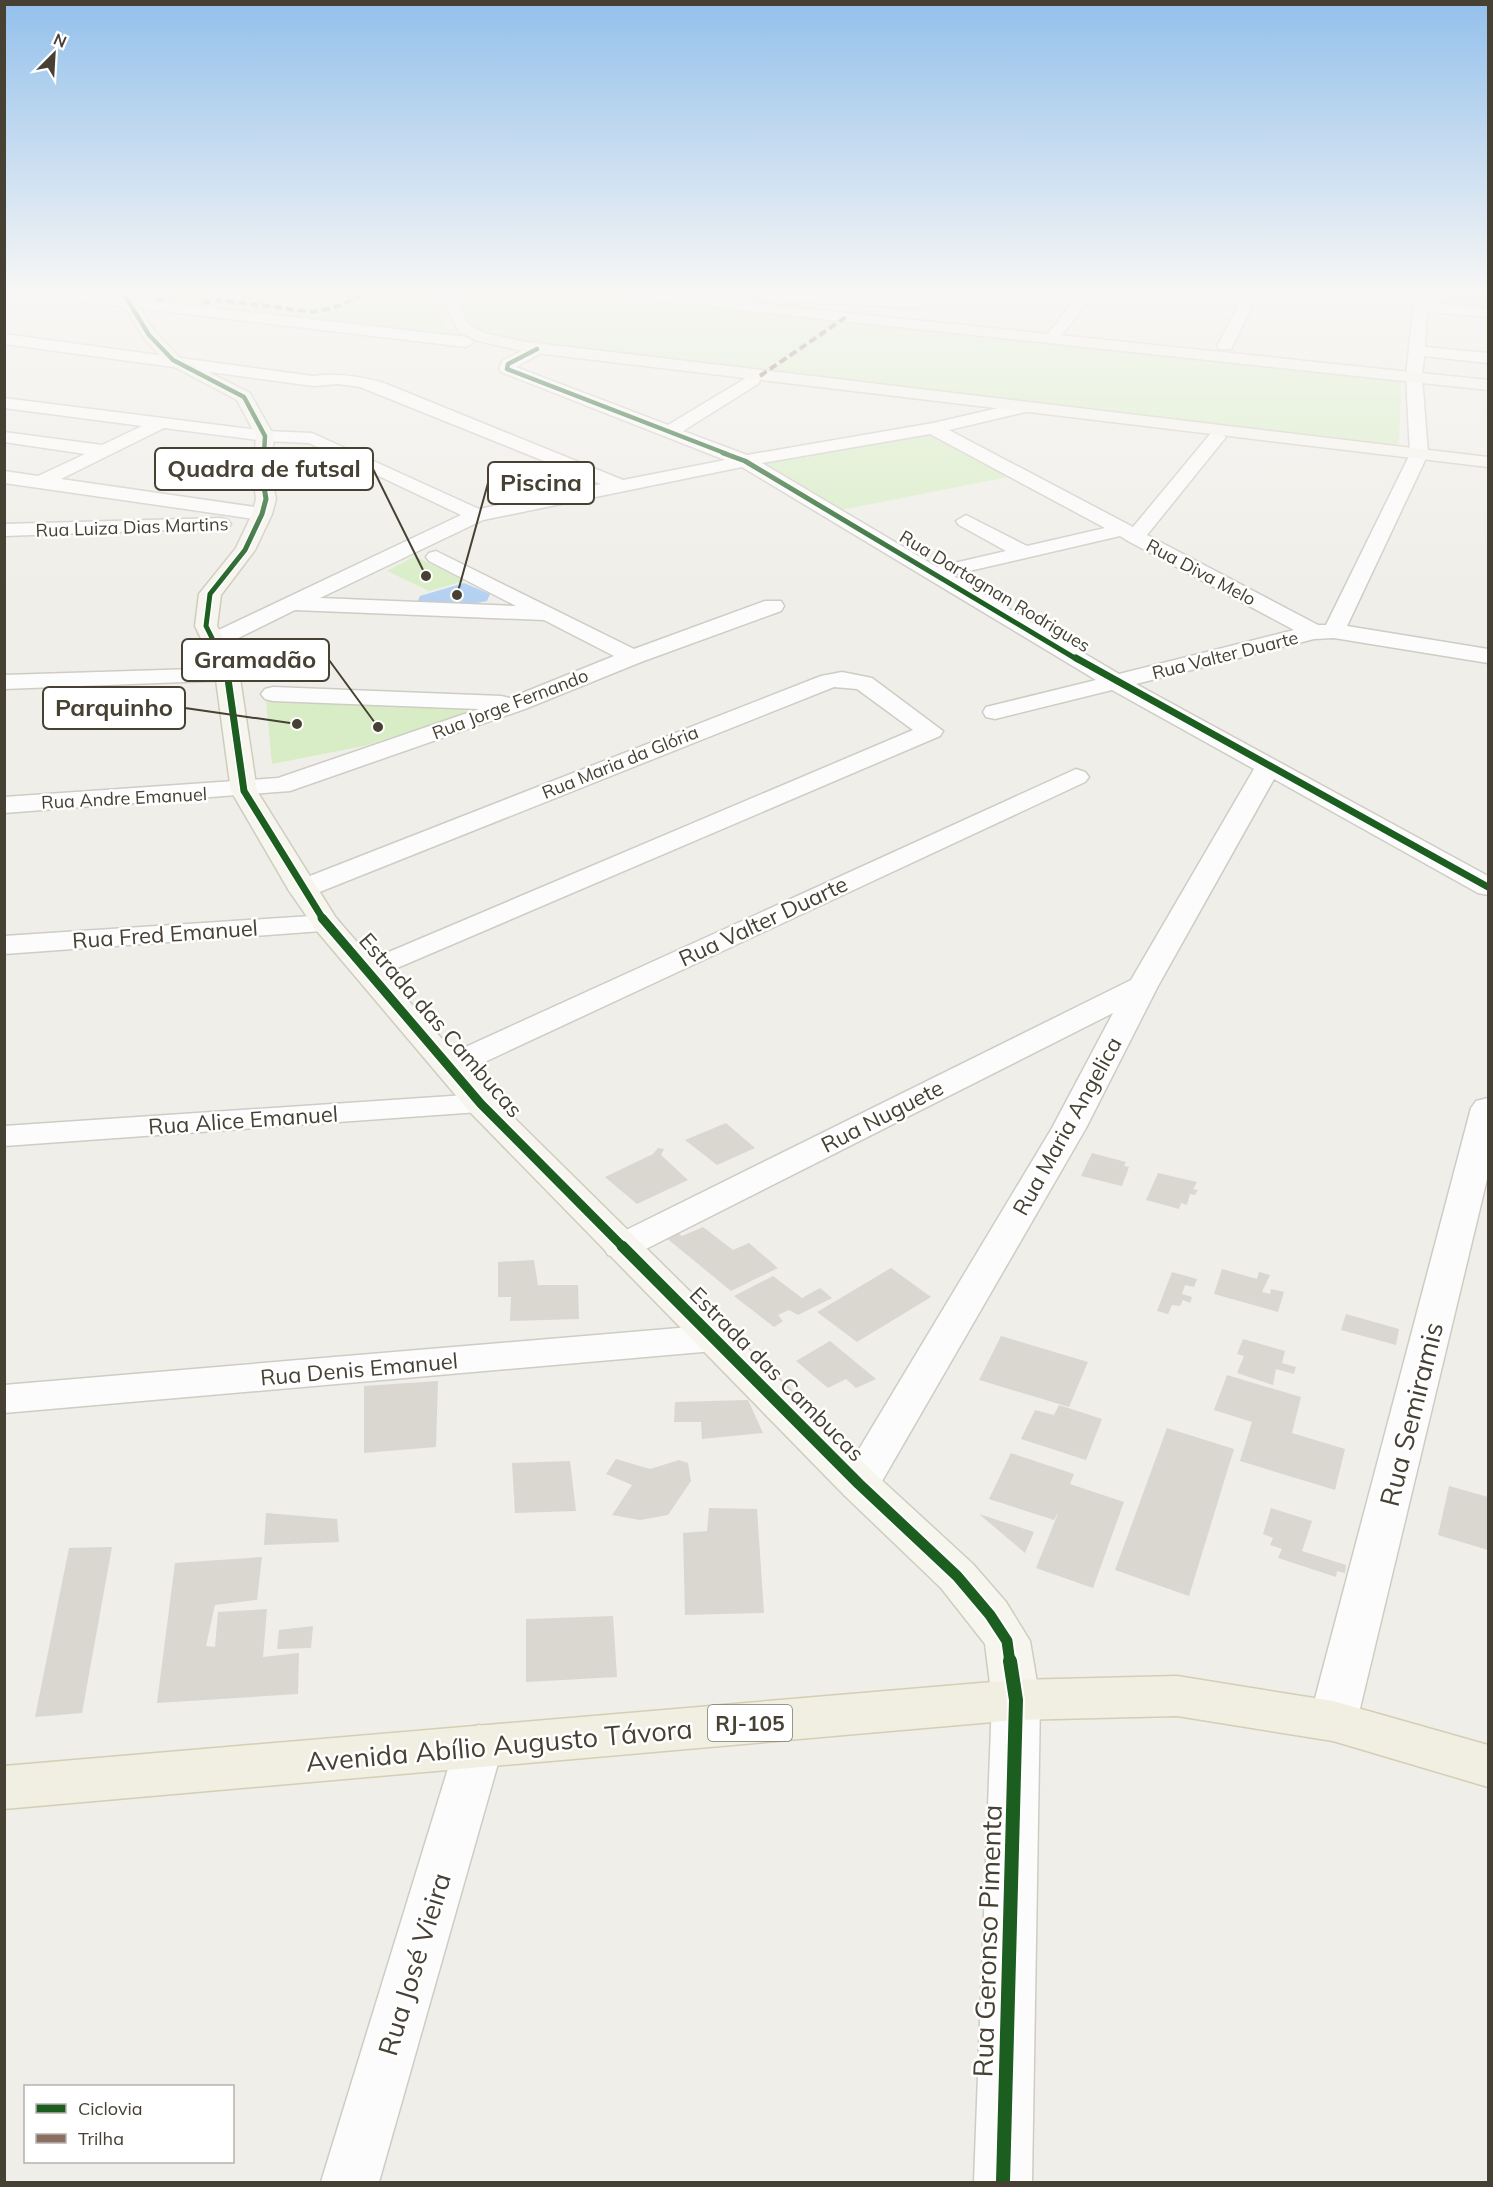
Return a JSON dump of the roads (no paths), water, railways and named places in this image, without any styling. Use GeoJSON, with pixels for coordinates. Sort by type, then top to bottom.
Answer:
{"type":"FeatureCollection","features":[{"type":"Feature","properties":{"kind":"main road","name":"Avenida Abílio Augusto Távora"},"geometry":{"type":"LineString","coordinates":[[4,1788],[1016,1700],[1177,1696],[1333,1721],[1488,1766]]}},
{"type":"Feature","properties":{"kind":"street"},"geometry":{"type":"LineString","coordinates":[[259,393],[255,394],[265,436]]}},
{"type":"Feature","properties":{"kind":"street"},"geometry":{"type":"LineString","coordinates":[[393,393],[622,486]]}},
{"type":"Feature","properties":{"kind":"street","name":"Rua Dartagnan Rodrigues"},"geometry":{"type":"LineString","coordinates":[[567,393],[668,434],[745,461],[1116,682],[1488,887]]}},
{"type":"Feature","properties":{"kind":"street"},"geometry":{"type":"LineString","coordinates":[[668,434],[733,393]]}},
{"type":"Feature","properties":{"kind":"street"},"geometry":{"type":"LineString","coordinates":[[907,393],[1488,462]]}},
{"type":"Feature","properties":{"kind":"street"},"geometry":{"type":"LineString","coordinates":[[1324,632],[1419,454],[1415,393]]}},
{"type":"Feature","properties":{"kind":"street"},"geometry":{"type":"LineString","coordinates":[[4,403],[265,436],[312,438],[477,515]]}},
{"type":"Feature","properties":{"kind":"street"},"geometry":{"type":"LineString","coordinates":[[214,641],[477,515],[745,461],[933,428],[1024,407]]}},
{"type":"Feature","properties":{"kind":"street"},"geometry":{"type":"LineString","coordinates":[[39,483],[161,423]]}},
{"type":"Feature","properties":{"kind":"street","name":"Rua Diva Melo"},"geometry":{"type":"LineString","coordinates":[[933,428],[1128,534],[1324,632],[1488,656]]}},
{"type":"Feature","properties":{"kind":"street","name":"Estrada das Cambucas"},"geometry":{"type":"LineString","coordinates":[[265,436],[262,474],[266,499],[261,519],[245,550],[210,594],[206,626],[226,665],[244,791],[302,889],[326,924],[369,971],[481,1104],[859,1485],[957,1576],[990,1615],[1007,1641],[1016,1700]]}},
{"type":"Feature","properties":{"kind":"street"},"geometry":{"type":"LineString","coordinates":[[936,573],[1023,552],[1128,534],[1217,436]]}},
{"type":"Feature","properties":{"kind":"street"},"geometry":{"type":"LineString","coordinates":[[4,437],[105,451]]}},
{"type":"Feature","properties":{"kind":"street"},"geometry":{"type":"LineString","coordinates":[[4,477],[261,519]]}},
{"type":"Feature","properties":{"kind":"street","name":"Rua Luiza Dias Martins"},"geometry":{"type":"LineString","coordinates":[[4,530],[261,519]]}},
{"type":"Feature","properties":{"kind":"street"},"geometry":{"type":"LineString","coordinates":[[966,521],[1023,552]]}},
{"type":"Feature","properties":{"kind":"street"},"geometry":{"type":"LineString","coordinates":[[436,557],[633,657]]}},
{"type":"Feature","properties":{"kind":"street"},"geometry":{"type":"LineString","coordinates":[[292,604],[549,614]]}},
{"type":"Feature","properties":{"kind":"street","name":"Rua Jorge Fernando"},"geometry":{"type":"LineString","coordinates":[[244,791],[281,786],[517,704],[633,657],[773,606]]}},
{"type":"Feature","properties":{"kind":"street","name":"Rua Valter Duarte"},"geometry":{"type":"LineString","coordinates":[[995,712],[1324,632]]}},
{"type":"Feature","properties":{"kind":"street"},"geometry":{"type":"LineString","coordinates":[[575,680],[603,641]]}},
{"type":"Feature","properties":{"kind":"street"},"geometry":{"type":"LineString","coordinates":[[4,682],[227,675]]}},
{"type":"Feature","properties":{"kind":"street","name":"Rua Maria da Glória"},"geometry":{"type":"LineString","coordinates":[[302,889],[829,681],[842,679],[864,683],[930,731],[369,971]]}},
{"type":"Feature","properties":{"kind":"street"},"geometry":{"type":"LineString","coordinates":[[273,694],[517,704]]}},
{"type":"Feature","properties":{"kind":"street","name":"Rua Maria Angelica"},"geometry":{"type":"LineString","coordinates":[[859,1485],[1069,1128],[1143,986],[1269,765]]}},
{"type":"Feature","properties":{"kind":"street","name":"Rua Valter Duarte"},"geometry":{"type":"LineString","coordinates":[[450,1066],[1076,777]]}},
{"type":"Feature","properties":{"kind":"street","name":"Rua Andre Emanuel"},"geometry":{"type":"LineString","coordinates":[[4,804],[244,791]]}},
{"type":"Feature","properties":{"kind":"street","name":"Rua Fred Emanuel"},"geometry":{"type":"LineString","coordinates":[[4,945],[326,924]]}},
{"type":"Feature","properties":{"kind":"street","name":"Rua Nuguete"},"geometry":{"type":"LineString","coordinates":[[621,1247],[1143,986]]}},
{"type":"Feature","properties":{"kind":"street","name":"Rua Alice Emanuel"},"geometry":{"type":"LineString","coordinates":[[4,1136],[481,1104]]}},
{"type":"Feature","properties":{"kind":"street","name":"Rua Semiramis"},"geometry":{"type":"LineString","coordinates":[[1333,1721],[1488,1108]]}},
{"type":"Feature","properties":{"kind":"street","name":"Rua Denis Emanuel"},"geometry":{"type":"LineString","coordinates":[[4,1400],[714,1338]]}},
{"type":"Feature","properties":{"kind":"street","name":"Rua Geronso Pimenta"},"geometry":{"type":"LineString","coordinates":[[1003,2182],[1016,1700]]}},
{"type":"Feature","properties":{"kind":"street","name":"Rua José Vieira"},"geometry":{"type":"LineString","coordinates":[[350,2182],[479,1746]]}},
{"type":"Feature","properties":{"kind":"water"},"geometry":{"type":"Polygon","coordinates":[[[464,583],[490,594],[487,601],[468,605],[416,605],[420,596],[464,583]]]}},
{"type":"Feature","properties":{"kind":"place","name":"Quadra de futsal"},"geometry":{"type":"Point","coordinates":[426,576]}},
{"type":"Feature","properties":{"kind":"place","name":"Piscina"},"geometry":{"type":"Point","coordinates":[457,595]}},
{"type":"Feature","properties":{"kind":"place","name":"Parquinho"},"geometry":{"type":"Point","coordinates":[297,724]}},
{"type":"Feature","properties":{"kind":"place","name":"Gramadão"},"geometry":{"type":"Point","coordinates":[378,727]}}]}
